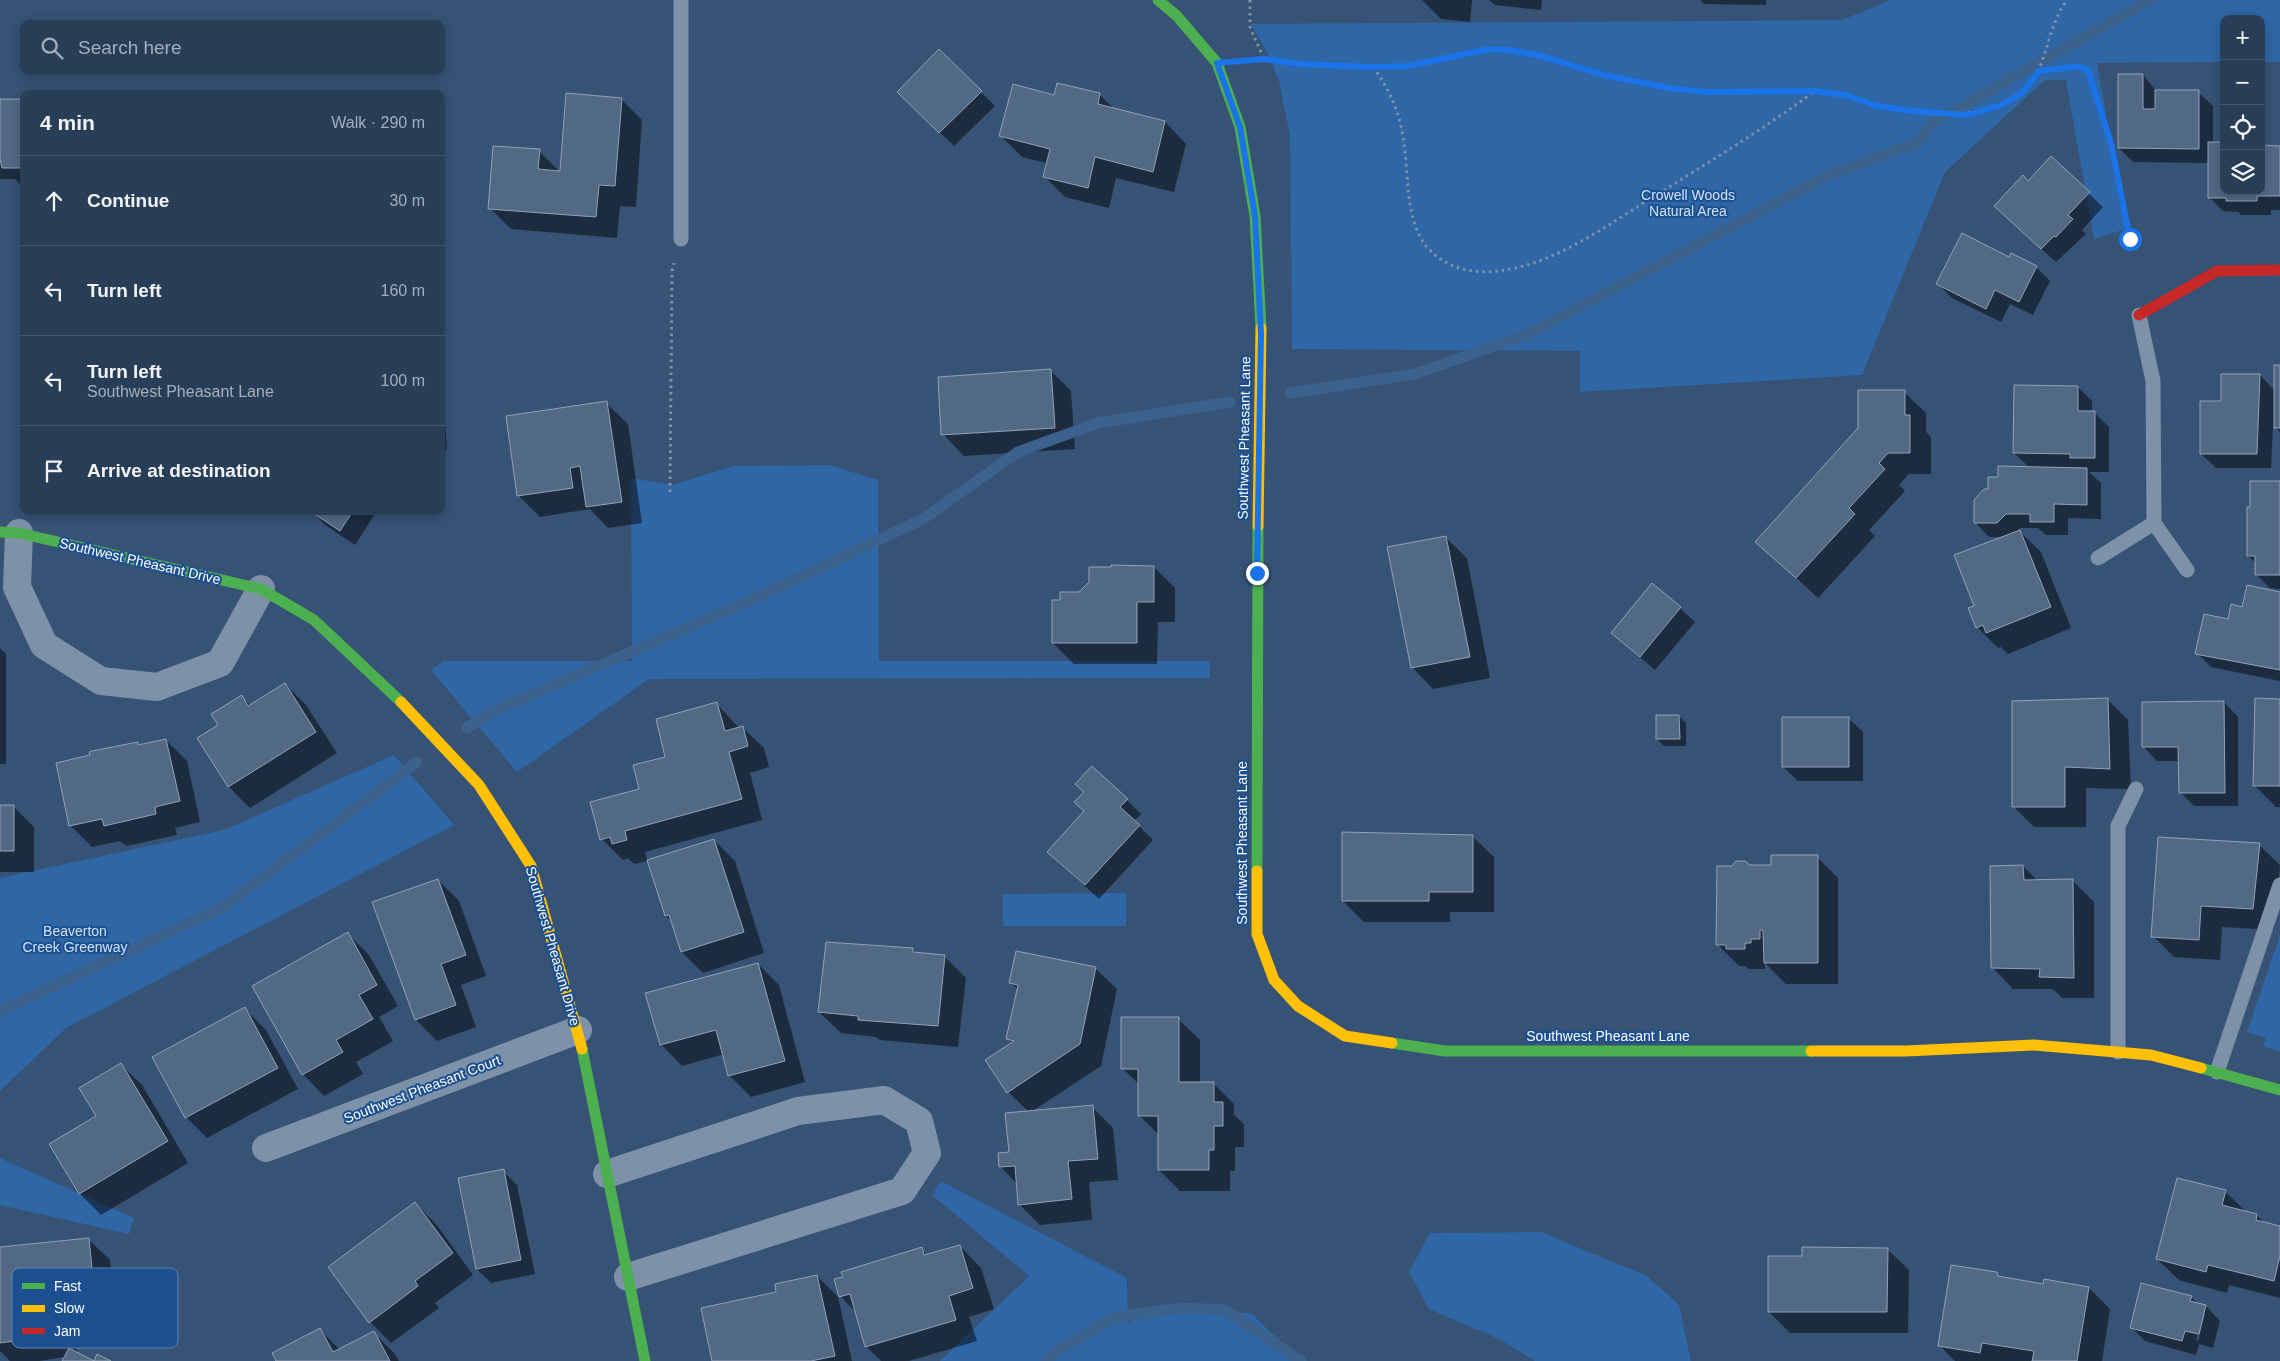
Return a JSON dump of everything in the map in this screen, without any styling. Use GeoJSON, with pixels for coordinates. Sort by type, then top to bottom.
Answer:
{"type":"FeatureCollection","features":[{"type":"Feature","properties":{"kind":"street","name":"Southwest Pheasant Lane"},"geometry":{"type":"LineString","coordinates":[[1158,0],[1177,16],[1217,63],[1240,127],[1255,216],[1261,334],[1257,573],[1257,934],[1274,980],[1298,1006],[1345,1036],[1445,1050],[1906,1050],[2034,1045],[2151,1055],[2280,1090]]}},
{"type":"Feature","properties":{"kind":"street"},"geometry":{"type":"LineString","coordinates":[[2139,314],[2217,270],[2280,270]]}},
{"type":"Feature","properties":{"kind":"street","name":"Southwest Pheasant Drive"},"geometry":{"type":"LineString","coordinates":[[261,588],[220,663],[157,687],[101,681],[44,645],[17,587],[10,532],[261,588],[314,620],[382,682],[479,785],[532,866],[578,1030],[645,1361]]}},
{"type":"Feature","properties":{"kind":"street","name":"Southwest Pheasant Court"},"geometry":{"type":"LineString","coordinates":[[266,1148],[578,1030]]}},
{"type":"Feature","properties":{"kind":"street"},"geometry":{"type":"LineString","coordinates":[[607,1174],[798,1111],[884,1100],[919,1121],[927,1154],[902,1191],[628,1277]]}},
{"type":"Feature","properties":{"kind":"lane"},"geometry":{"type":"LineString","coordinates":[[680,0],[680,239]]}},
{"type":"Feature","properties":{"kind":"lane"},"geometry":{"type":"LineString","coordinates":[[2139,314],[2153,381],[2154,523],[2187,570]]}},
{"type":"Feature","properties":{"kind":"lane"},"geometry":{"type":"LineString","coordinates":[[2098,558],[2154,523]]}},
{"type":"Feature","properties":{"kind":"lane"},"geometry":{"type":"LineString","coordinates":[[2118,1052],[2118,826],[2136,789]]}},
{"type":"Feature","properties":{"kind":"lane"},"geometry":{"type":"LineString","coordinates":[[2217,1072],[2280,885]]}},
{"type":"Feature","properties":{"kind":"path"},"geometry":{"type":"LineString","coordinates":[[1250,0],[1250,27],[1264,59]]}},
{"type":"Feature","properties":{"kind":"path"},"geometry":{"type":"LineString","coordinates":[[1217,63],[1264,59],[1300,64],[1373,67],[1408,66],[1489,49],[1510,50],[1541,56],[1604,75],[1669,88],[1716,92],[1815,91],[1845,95],[1877,106],[1968,115],[2001,105],[2022,93],[2040,70],[2058,12],[2066,0]]}},
{"type":"Feature","properties":{"kind":"path"},"geometry":{"type":"LineString","coordinates":[[2040,70],[2061,70],[2075,65],[2088,71],[2111,143],[2130,239]]}},
{"type":"Feature","properties":{"kind":"path"},"geometry":{"type":"LineString","coordinates":[[1373,67],[1385,83],[1400,121],[1412,211],[1417,229],[1426,245],[1440,260],[1464,270],[1488,272],[1533,263],[1592,234],[1719,157],[1815,91]]}},
{"type":"Feature","properties":{"kind":"path"},"geometry":{"type":"LineString","coordinates":[[670,492],[672,271],[680,239]]}},
{"type":"Feature","properties":{"kind":"green space","name":"Crowell Woods Natural Area"},"geometry":{"type":"Polygon","coordinates":[[[1891,0],[2280,0],[2280,62],[2265,62],[2265,15],[2220,15],[2220,62],[2097,63],[2126,229],[2094,239],[2066,80],[2045,80],[1945,172],[1862,375],[1580,392],[1580,351],[1292,349],[1290,136],[1279,81],[1269,56],[1251,24],[1842,20],[1891,0]]]}},
{"type":"Feature","properties":{"kind":"green space"},"geometry":{"type":"Polygon","coordinates":[[[829,465],[878,480],[879,661],[1210,661],[1210,678],[649,679],[517,772],[431,670],[443,661],[632,661],[631,478],[672,485],[734,466],[829,465]]]}},
{"type":"Feature","properties":{"kind":"green space","name":"Beaverton Creek Greenway"},"geometry":{"type":"Polygon","coordinates":[[[394,755],[454,825],[66,1028],[0,1091],[0,878],[224,830],[394,755]]]}},
{"type":"Feature","properties":{"kind":"green space"},"geometry":{"type":"Polygon","coordinates":[[[1126,893],[1126,926],[1003,926],[1003,894],[1126,893]]]}},
{"type":"Feature","properties":{"kind":"green space"},"geometry":{"type":"Polygon","coordinates":[[[2280,935],[2280,1052],[2263,1046],[2266,1038],[2247,1032],[2280,935]]]}},
{"type":"Feature","properties":{"kind":"green space"},"geometry":{"type":"Polygon","coordinates":[[[0,1158],[134,1218],[129,1234],[0,1205],[0,1158]]]}},
{"type":"Feature","properties":{"kind":"green space"},"geometry":{"type":"Polygon","coordinates":[[[941,1181],[1127,1278],[1128,1324],[1138,1315],[1171,1309],[1193,1308],[1252,1314],[1301,1361],[940,1361],[1029,1276],[932,1195],[941,1181]]]}},
{"type":"Feature","properties":{"kind":"green space"},"geometry":{"type":"Polygon","coordinates":[[[1541,1232],[1647,1276],[1679,1305],[1691,1361],[1535,1361],[1499,1339],[1429,1309],[1409,1272],[1430,1233],[1541,1232]]]}},
{"type":"Feature","properties":{"kind":"building"},"geometry":{"type":"Polygon","coordinates":[[[939,49],[982,91],[939,133],[897,92],[939,49]]]}},
{"type":"Feature","properties":{"kind":"building"},"geometry":{"type":"Polygon","coordinates":[[[2118,74],[2143,74],[2143,109],[2155,109],[2155,90],[2199,90],[2199,149],[2118,148],[2118,74]]]}},
{"type":"Feature","properties":{"kind":"building"},"geometry":{"type":"Polygon","coordinates":[[[1057,83],[1100,93],[1098,104],[1165,121],[1153,172],[1095,157],[1088,188],[1043,177],[1050,149],[999,136],[1013,84],[1054,95],[1057,83]]]}},
{"type":"Feature","properties":{"kind":"building"},"geometry":{"type":"Polygon","coordinates":[[[566,93],[622,98],[615,186],[599,185],[596,217],[488,209],[493,146],[540,149],[538,169],[560,171],[566,93]]]}},
{"type":"Feature","properties":{"kind":"building"},"geometry":{"type":"Polygon","coordinates":[[[0,99],[20,99],[20,168],[2,168],[0,159],[0,99]]]}},
{"type":"Feature","properties":{"kind":"building"},"geometry":{"type":"Polygon","coordinates":[[[2208,142],[2220,142],[2220,195],[2265,195],[2265,145],[2280,146],[2280,196],[2257,196],[2257,201],[2226,201],[2226,198],[2208,198],[2208,142]]]}},
{"type":"Feature","properties":{"kind":"building"},"geometry":{"type":"Polygon","coordinates":[[[2051,156],[2090,192],[2068,215],[2073,219],[2056,237],[2054,236],[2041,249],[1994,206],[2023,175],[2028,181],[2051,156]]]}},
{"type":"Feature","properties":{"kind":"building"},"geometry":{"type":"Polygon","coordinates":[[[1962,233],[2009,257],[2011,253],[2037,266],[2019,302],[1995,290],[1986,309],[1936,284],[1962,233]]]}},
{"type":"Feature","properties":{"kind":"building"},"geometry":{"type":"Polygon","coordinates":[[[2274,365],[2280,365],[2280,428],[2274,428],[2274,365]]]}},
{"type":"Feature","properties":{"kind":"building"},"geometry":{"type":"Polygon","coordinates":[[[1051,369],[1055,428],[941,435],[938,377],[1051,369]]]}},
{"type":"Feature","properties":{"kind":"building"},"geometry":{"type":"Polygon","coordinates":[[[2221,374],[2260,374],[2257,454],[2200,454],[2200,401],[2221,401],[2221,374]]]}},
{"type":"Feature","properties":{"kind":"building"},"geometry":{"type":"Polygon","coordinates":[[[2014,385],[2078,386],[2078,411],[2095,411],[2095,458],[2070,458],[2070,454],[2013,453],[2014,385]]]}},
{"type":"Feature","properties":{"kind":"building"},"geometry":{"type":"Polygon","coordinates":[[[1858,390],[1905,390],[1905,415],[1910,415],[1910,453],[1888,453],[1879,463],[1885,469],[1849,508],[1855,514],[1796,578],[1755,542],[1858,428],[1858,390]]]}},
{"type":"Feature","properties":{"kind":"building"},"geometry":{"type":"Polygon","coordinates":[[[607,401],[622,502],[586,507],[580,466],[570,468],[573,488],[517,496],[506,416],[607,401]]]}},
{"type":"Feature","properties":{"kind":"building"},"geometry":{"type":"Polygon","coordinates":[[[1998,466],[2087,468],[2087,505],[2054,504],[2054,522],[2030,522],[2030,514],[2006,514],[1997,523],[1974,523],[1974,500],[1984,489],[1988,489],[1988,477],[1998,477],[1998,466]]]}},
{"type":"Feature","properties":{"kind":"building"},"geometry":{"type":"Polygon","coordinates":[[[2250,481],[2280,481],[2280,575],[2255,575],[2255,556],[2247,556],[2247,507],[2250,507],[2250,481]]]}},
{"type":"Feature","properties":{"kind":"building"},"geometry":{"type":"Polygon","coordinates":[[[316,515],[350,515],[340,531],[316,515]]]}},
{"type":"Feature","properties":{"kind":"building"},"geometry":{"type":"Polygon","coordinates":[[[2020,530],[2051,607],[1986,633],[1983,625],[1976,628],[1968,608],[1974,606],[1954,555],[2020,530]]]}},
{"type":"Feature","properties":{"kind":"building"},"geometry":{"type":"Polygon","coordinates":[[[1446,536],[1470,657],[1411,668],[1387,547],[1446,536]]]}},
{"type":"Feature","properties":{"kind":"building"},"geometry":{"type":"Polygon","coordinates":[[[1111,565],[1154,566],[1154,602],[1137,602],[1137,643],[1052,643],[1052,600],[1060,600],[1060,592],[1079,592],[1089,582],[1089,567],[1111,567],[1111,565]]]}},
{"type":"Feature","properties":{"kind":"building"},"geometry":{"type":"Polygon","coordinates":[[[1652,583],[1681,607],[1640,657],[1611,633],[1652,583]]]}},
{"type":"Feature","properties":{"kind":"building"},"geometry":{"type":"Polygon","coordinates":[[[2247,585],[2280,592],[2280,670],[2195,654],[2204,614],[2228,619],[2231,604],[2242,607],[2247,585]]]}},
{"type":"Feature","properties":{"kind":"building"},"geometry":{"type":"Polygon","coordinates":[[[285,683],[316,732],[228,787],[197,738],[218,725],[211,714],[242,695],[248,706],[285,683]]]}},
{"type":"Feature","properties":{"kind":"building"},"geometry":{"type":"Polygon","coordinates":[[[2108,698],[2110,769],[2065,767],[2065,807],[2012,807],[2012,701],[2108,698]]]}},
{"type":"Feature","properties":{"kind":"building"},"geometry":{"type":"Polygon","coordinates":[[[2255,698],[2280,699],[2280,786],[2253,786],[2255,698]]]}},
{"type":"Feature","properties":{"kind":"building"},"geometry":{"type":"Polygon","coordinates":[[[2224,701],[2225,793],[2179,793],[2178,747],[2142,747],[2142,702],[2224,701]]]}},
{"type":"Feature","properties":{"kind":"building"},"geometry":{"type":"Polygon","coordinates":[[[717,702],[725,731],[743,726],[748,746],[729,752],[742,799],[625,831],[627,840],[612,844],[610,837],[600,840],[590,802],[639,789],[633,765],[665,757],[656,719],[717,702]]]}},
{"type":"Feature","properties":{"kind":"building"},"geometry":{"type":"Polygon","coordinates":[[[1656,715],[1679,715],[1680,739],[1656,739],[1656,715]]]}},
{"type":"Feature","properties":{"kind":"building"},"geometry":{"type":"Polygon","coordinates":[[[1782,717],[1849,717],[1849,767],[1782,767],[1782,717]]]}},
{"type":"Feature","properties":{"kind":"building"},"geometry":{"type":"Polygon","coordinates":[[[166,739],[180,801],[155,807],[156,814],[104,826],[102,819],[69,826],[56,763],[90,755],[89,752],[92,751],[138,742],[138,745],[166,739]]]}},
{"type":"Feature","properties":{"kind":"building"},"geometry":{"type":"Polygon","coordinates":[[[1092,766],[1128,799],[1120,807],[1140,825],[1085,885],[1047,852],[1084,811],[1074,802],[1084,792],[1075,784],[1092,766]]]}},
{"type":"Feature","properties":{"kind":"building"},"geometry":{"type":"Polygon","coordinates":[[[0,805],[14,805],[14,851],[0,851],[0,805]]]}},
{"type":"Feature","properties":{"kind":"building"},"geometry":{"type":"Polygon","coordinates":[[[1342,832],[1473,835],[1473,892],[1429,892],[1429,901],[1342,901],[1342,832]]]}},
{"type":"Feature","properties":{"kind":"building"},"geometry":{"type":"Polygon","coordinates":[[[2158,837],[2260,843],[2253,909],[2201,906],[2199,940],[2151,937],[2158,837]]]}},
{"type":"Feature","properties":{"kind":"building"},"geometry":{"type":"Polygon","coordinates":[[[714,839],[744,932],[681,952],[669,915],[665,916],[647,860],[714,839]]]}},
{"type":"Feature","properties":{"kind":"building"},"geometry":{"type":"Polygon","coordinates":[[[1771,855],[1818,855],[1818,963],[1764,963],[1763,930],[1760,930],[1760,939],[1751,939],[1751,943],[1745,943],[1745,949],[1726,949],[1726,945],[1716,945],[1717,866],[1732,866],[1736,861],[1745,861],[1750,865],[1771,865],[1771,855]]]}},
{"type":"Feature","properties":{"kind":"building"},"geometry":{"type":"Polygon","coordinates":[[[2023,865],[2024,880],[2073,879],[2074,978],[2039,977],[2040,969],[1991,968],[1990,866],[2023,865]]]}},
{"type":"Feature","properties":{"kind":"building"},"geometry":{"type":"Polygon","coordinates":[[[438,879],[466,955],[441,964],[456,1005],[415,1020],[372,902],[438,879]]]}},
{"type":"Feature","properties":{"kind":"building"},"geometry":{"type":"Polygon","coordinates":[[[348,932],[377,985],[359,995],[373,1019],[336,1040],[343,1052],[302,1075],[252,986],[348,932]]]}},
{"type":"Feature","properties":{"kind":"building"},"geometry":{"type":"Polygon","coordinates":[[[826,942],[913,948],[913,952],[945,955],[938,1026],[858,1020],[858,1016],[818,1012],[826,942]]]}},
{"type":"Feature","properties":{"kind":"building"},"geometry":{"type":"Polygon","coordinates":[[[1016,951],[1096,967],[1080,1044],[1007,1093],[985,1060],[1014,1041],[1006,1039],[1018,985],[1009,983],[1016,951]]]}},
{"type":"Feature","properties":{"kind":"building"},"geometry":{"type":"Polygon","coordinates":[[[758,963],[785,1061],[728,1076],[716,1030],[660,1045],[645,993],[758,963]]]}},
{"type":"Feature","properties":{"kind":"building"},"geometry":{"type":"Polygon","coordinates":[[[245,1007],[278,1068],[185,1118],[152,1057],[245,1007]]]}},
{"type":"Feature","properties":{"kind":"building"},"geometry":{"type":"Polygon","coordinates":[[[1121,1017],[1179,1017],[1179,1082],[1214,1082],[1214,1102],[1223,1102],[1223,1126],[1214,1126],[1214,1150],[1209,1150],[1209,1170],[1158,1170],[1158,1116],[1138,1116],[1138,1069],[1121,1069],[1121,1017]]]}},
{"type":"Feature","properties":{"kind":"building"},"geometry":{"type":"Polygon","coordinates":[[[121,1063],[168,1141],[79,1194],[49,1144],[96,1116],[79,1088],[121,1063]]]}},
{"type":"Feature","properties":{"kind":"building"},"geometry":{"type":"Polygon","coordinates":[[[1093,1105],[1098,1159],[1068,1161],[1072,1199],[1018,1205],[1015,1166],[999,1167],[998,1153],[1009,1152],[1005,1113],[1093,1105]]]}},
{"type":"Feature","properties":{"kind":"building"},"geometry":{"type":"Polygon","coordinates":[[[504,1169],[521,1260],[476,1269],[458,1178],[504,1169]]]}},
{"type":"Feature","properties":{"kind":"building"},"geometry":{"type":"Polygon","coordinates":[[[2177,1178],[2226,1190],[2222,1205],[2257,1214],[2256,1220],[2280,1226],[2280,1256],[2274,1281],[2208,1265],[2206,1272],[2156,1259],[2177,1178]]]}},
{"type":"Feature","properties":{"kind":"building"},"geometry":{"type":"Polygon","coordinates":[[[415,1202],[453,1253],[415,1281],[418,1286],[369,1323],[328,1267],[415,1202]]]}},
{"type":"Feature","properties":{"kind":"building"},"geometry":{"type":"Polygon","coordinates":[[[89,1238],[92,1268],[12,1268],[12,1341],[0,1343],[0,1247],[89,1238]]]}},
{"type":"Feature","properties":{"kind":"building"},"geometry":{"type":"Polygon","coordinates":[[[960,1245],[973,1288],[949,1296],[956,1320],[865,1347],[850,1294],[839,1297],[834,1279],[843,1277],[841,1272],[922,1247],[924,1255],[960,1245]]]}},
{"type":"Feature","properties":{"kind":"building"},"geometry":{"type":"Polygon","coordinates":[[[1802,1247],[1888,1248],[1887,1312],[1768,1312],[1768,1256],[1802,1256],[1802,1247]]]}},
{"type":"Feature","properties":{"kind":"building"},"geometry":{"type":"Polygon","coordinates":[[[1951,1265],[1997,1272],[1998,1276],[2043,1284],[2044,1279],[2089,1287],[2077,1361],[2032,1361],[2034,1351],[1982,1343],[1980,1353],[1938,1346],[1951,1265]]]}},
{"type":"Feature","properties":{"kind":"building"},"geometry":{"type":"Polygon","coordinates":[[[817,1275],[835,1356],[811,1361],[712,1361],[701,1308],[776,1292],[775,1284],[817,1275]]]}},
{"type":"Feature","properties":{"kind":"building"},"geometry":{"type":"Polygon","coordinates":[[[2141,1283],[2192,1296],[2190,1301],[2206,1305],[2199,1334],[2185,1331],[2182,1341],[2130,1328],[2141,1283]]]}},
{"type":"Feature","properties":{"kind":"building"},"geometry":{"type":"Polygon","coordinates":[[[320,1328],[333,1352],[374,1331],[390,1361],[276,1361],[272,1353],[320,1328]]]}},
{"type":"Feature","properties":{"kind":"building"},"geometry":{"type":"Polygon","coordinates":[[[69,1348],[94,1361],[62,1361],[69,1348]]]}},
{"type":"Feature","properties":{"kind":"building"},"geometry":{"type":"Polygon","coordinates":[[[97,1354],[111,1361],[94,1361],[97,1354]]]}},
{"type":"Feature","properties":{"kind":"waterway"},"geometry":{"type":"LineString","coordinates":[[1290,393],[1415,374],[1528,334],[1829,175],[1919,142],[1932,123],[2150,0]]}},
{"type":"Feature","properties":{"kind":"waterway"},"geometry":{"type":"LineString","coordinates":[[467,728],[492,712],[749,601],[923,519],[1018,452],[1098,423],[1230,402]]}},
{"type":"Feature","properties":{"kind":"waterway"},"geometry":{"type":"LineString","coordinates":[[0,1011],[223,907],[417,762]]}},
{"type":"Feature","properties":{"kind":"waterway"},"geometry":{"type":"LineString","coordinates":[[1046,1361],[1060,1349],[1115,1317],[1182,1308],[1225,1310],[1301,1361]]}},
{"type":"Feature","properties":{"kind":"traffic: fast"},"geometry":{"type":"LineString","coordinates":[[1158,0],[1177,16],[1217,63],[1240,127],[1255,216],[1261,328]]}},
{"type":"Feature","properties":{"kind":"traffic: fast"},"geometry":{"type":"LineString","coordinates":[[1257,871],[1258,526]]}},
{"type":"Feature","properties":{"kind":"traffic: fast"},"geometry":{"type":"LineString","coordinates":[[0,532],[19,533],[261,589],[314,620],[401,702]]}},
{"type":"Feature","properties":{"kind":"traffic: fast"},"geometry":{"type":"LineString","coordinates":[[1392,1043],[1445,1051],[1811,1051]]}},
{"type":"Feature","properties":{"kind":"traffic: fast"},"geometry":{"type":"LineString","coordinates":[[582,1049],[645,1361]]}},
{"type":"Feature","properties":{"kind":"traffic: fast"},"geometry":{"type":"LineString","coordinates":[[2201,1068],[2280,1090]]}},
{"type":"Feature","properties":{"kind":"traffic: slow"},"geometry":{"type":"LineString","coordinates":[[1258,526],[1261,328]]}},
{"type":"Feature","properties":{"kind":"traffic: slow"},"geometry":{"type":"LineString","coordinates":[[401,702],[479,785],[531,866],[582,1049]]}},
{"type":"Feature","properties":{"kind":"traffic: slow"},"geometry":{"type":"LineString","coordinates":[[1257,871],[1257,934],[1274,980],[1298,1006],[1345,1036],[1392,1043]]}},
{"type":"Feature","properties":{"kind":"traffic: slow"},"geometry":{"type":"LineString","coordinates":[[1811,1051],[1906,1051],[2034,1045],[2151,1055],[2201,1068]]}},
{"type":"Feature","properties":{"kind":"traffic: jam"},"geometry":{"type":"LineString","coordinates":[[2139,315],[2217,271],[2280,270]]}},
{"type":"Feature","properties":{"kind":"route"},"geometry":{"type":"LineString","coordinates":[[1257,573],[1261,334],[1255,216],[1240,127],[1217,63],[1264,59],[1300,64],[1373,67],[1408,66],[1489,49],[1510,50],[1541,56],[1604,75],[1669,88],[1707,92],[1815,91],[1845,95],[1877,106],[1912,111],[1968,115],[2001,105],[2022,93],[2040,70],[2061,70],[2075,65],[2082,66],[2088,71],[2111,143],[2130,239]]}}]}
